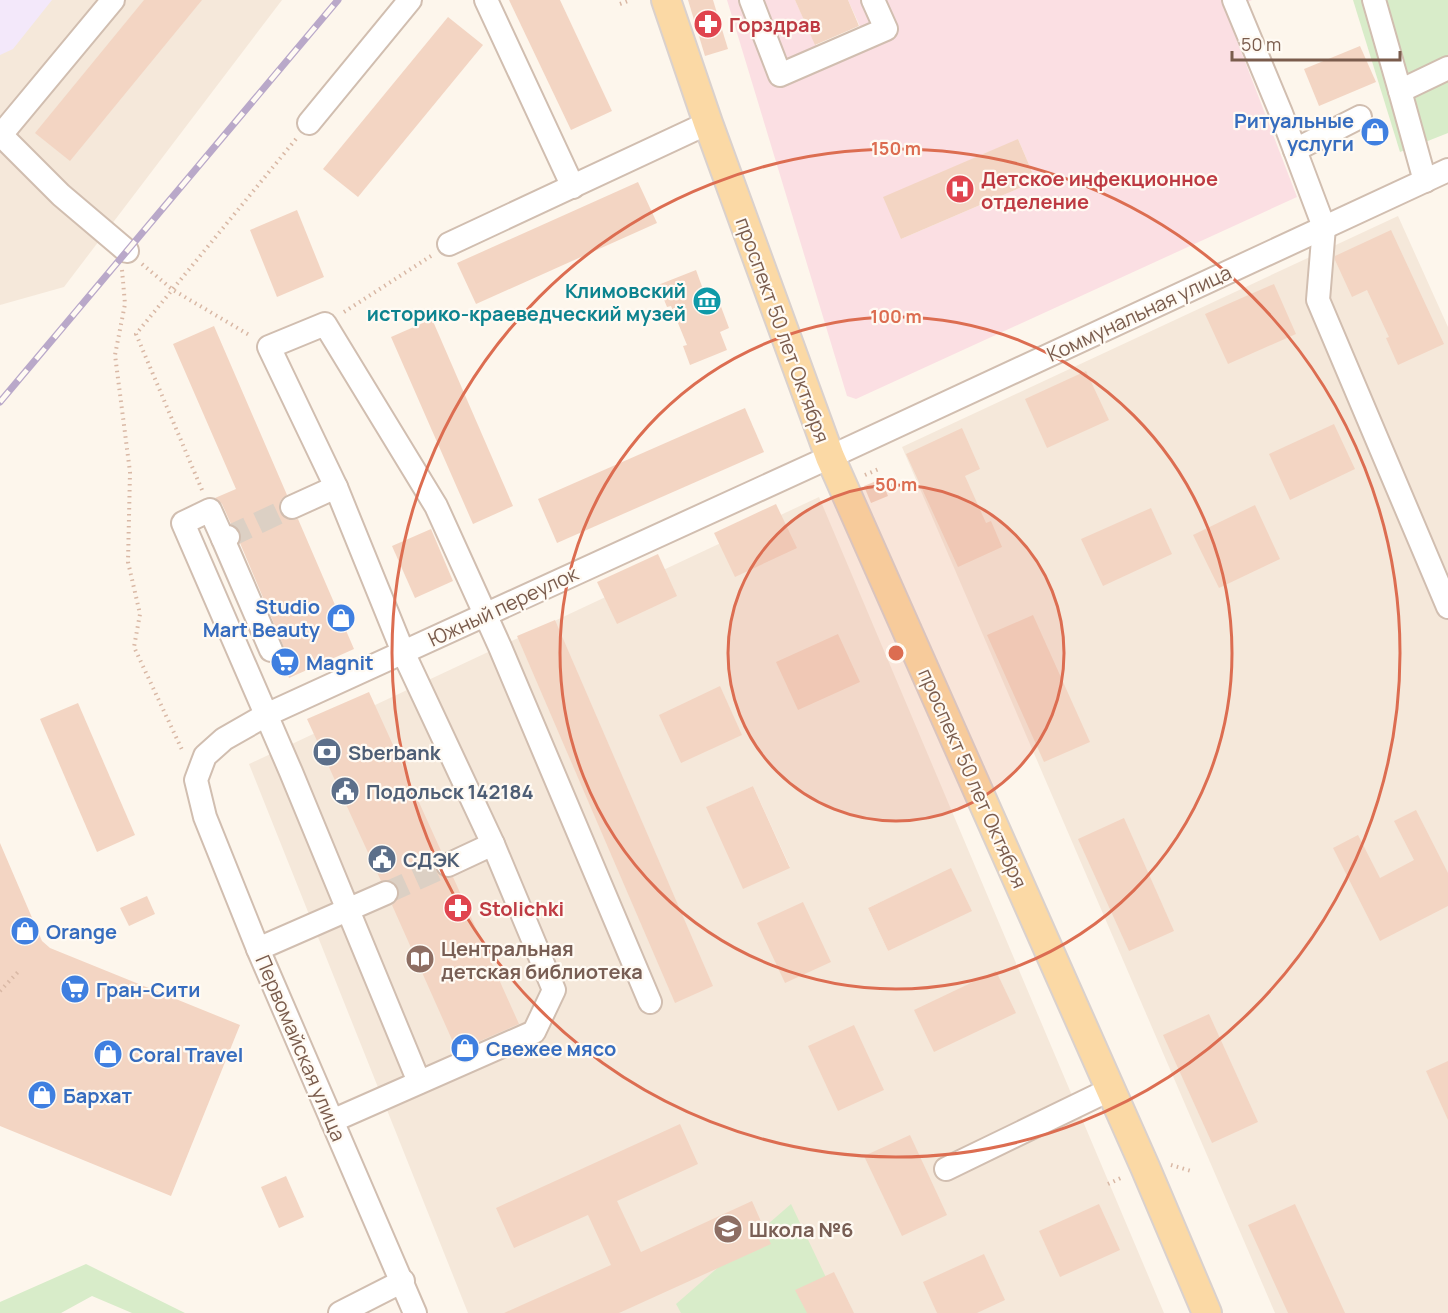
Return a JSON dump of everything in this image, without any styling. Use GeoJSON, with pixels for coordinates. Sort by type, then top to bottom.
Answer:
{"type":"FeatureCollection","features":[{"type":"Feature","properties":{"kind":"main road","name":"проспект 50 лет Октября"},"geometry":{"type":"LineString","coordinates":[[666,0],[708,123],[830,457],[1111,1089],[1207,1313]]}},
{"type":"Feature","properties":{"kind":"street"},"geometry":{"type":"LineString","coordinates":[[113,0],[1,136],[124,260]]}},
{"type":"Feature","properties":{"kind":"street"},"geometry":{"type":"LineString","coordinates":[[309,123],[410,0]]}},
{"type":"Feature","properties":{"kind":"street"},"geometry":{"type":"LineString","coordinates":[[486,0],[573,187]]}},
{"type":"Feature","properties":{"kind":"street"},"geometry":{"type":"LineString","coordinates":[[750,0],[780,75],[886,29],[873,0]]}},
{"type":"Feature","properties":{"kind":"street"},"geometry":{"type":"LineString","coordinates":[[1234,0],[1324,227],[1318,300],[1448,607]]}},
{"type":"Feature","properties":{"kind":"street"},"geometry":{"type":"LineString","coordinates":[[1374,0],[1425,181]]}},
{"type":"Feature","properties":{"kind":"street"},"geometry":{"type":"LineString","coordinates":[[1400,91],[1448,68]]}},
{"type":"Feature","properties":{"kind":"street"},"geometry":{"type":"LineString","coordinates":[[1295,150],[1360,117]]}},
{"type":"Feature","properties":{"kind":"street"},"geometry":{"type":"LineString","coordinates":[[449,244],[708,123]]}},
{"type":"Feature","properties":{"kind":"street","name":"Коммунальная улица"},"geometry":{"type":"LineString","coordinates":[[830,457],[1448,170]]}},
{"type":"Feature","properties":{"kind":"street"},"geometry":{"type":"LineString","coordinates":[[332,1121],[534,1032],[554,990],[493,844],[403,652],[336,487],[269,347],[326,324],[436,507],[500,647],[650,1002]]}},
{"type":"Feature","properties":{"kind":"street","name":"Южный переулок"},"geometry":{"type":"LineString","coordinates":[[196,780],[205,756],[224,739],[266,715],[830,457]]}},
{"type":"Feature","properties":{"kind":"street"},"geometry":{"type":"LineString","coordinates":[[292,507],[336,487]]}},
{"type":"Feature","properties":{"kind":"street"},"geometry":{"type":"LineString","coordinates":[[271,650],[226,538],[210,510],[183,523],[349,911],[419,1082]]}},
{"type":"Feature","properties":{"kind":"street","name":"Первомайская улица"},"geometry":{"type":"LineString","coordinates":[[196,780],[205,817],[258,950],[415,1313]]}},
{"type":"Feature","properties":{"kind":"street"},"geometry":{"type":"LineString","coordinates":[[448,865],[493,844]]}},
{"type":"Feature","properties":{"kind":"street"},"geometry":{"type":"LineString","coordinates":[[258,950],[387,893]]}},
{"type":"Feature","properties":{"kind":"street"},"geometry":{"type":"LineString","coordinates":[[946,1168],[1111,1089]]}},
{"type":"Feature","properties":{"kind":"street"},"geometry":{"type":"LineString","coordinates":[[340,1313],[403,1281]]}},
{"type":"Feature","properties":{"kind":"path"},"geometry":{"type":"LineString","coordinates":[[620,4],[631,0]]}},
{"type":"Feature","properties":{"kind":"path"},"geometry":{"type":"LineString","coordinates":[[210,510],[136,334],[309,123]]}},
{"type":"Feature","properties":{"kind":"path"},"geometry":{"type":"LineString","coordinates":[[326,324],[449,244]]}},
{"type":"Feature","properties":{"kind":"path"},"geometry":{"type":"LineString","coordinates":[[124,260],[269,347]]}},
{"type":"Feature","properties":{"kind":"path"},"geometry":{"type":"LineString","coordinates":[[124,260],[125,304],[115,355],[130,472],[128,562],[140,614],[134,647],[196,780]]}},
{"type":"Feature","properties":{"kind":"path"},"geometry":{"type":"LineString","coordinates":[[0,991],[18,972]]}},
{"type":"Feature","properties":{"kind":"path"},"geometry":{"type":"LineString","coordinates":[[1170,1164],[1191,1171]]}},
{"type":"Feature","properties":{"kind":"shaded area"},"geometry":{"type":"Polygon","coordinates":[[[0,0],[282,0],[64,287],[0,305],[0,0]]]}},
{"type":"Feature","properties":{"kind":"shaded area"},"geometry":{"type":"Polygon","coordinates":[[[0,0],[52,0],[13,49],[0,55],[0,0]]]}},
{"type":"Feature","properties":{"kind":"shaded area"},"geometry":{"type":"Polygon","coordinates":[[[727,0],[795,0],[818,50],[862,31],[848,0],[1252,0],[1226,12],[1297,197],[856,399],[847,396],[727,0]],[[1018,139],[901,239],[1036,181],[1018,139]]]}},
{"type":"Feature","properties":{"kind":"shaded area"},"geometry":{"type":"Polygon","coordinates":[[[1398,216],[1448,327],[1448,1313],[1275,1313],[902,447],[1398,216]]]}},
{"type":"Feature","properties":{"kind":"shaded area"},"geometry":{"type":"Polygon","coordinates":[[[819,497],[1164,1313],[468,1313],[249,764],[819,497]],[[753,786],[707,807],[790,867],[753,786]],[[951,869],[868,908],[888,951],[951,869]]]}},
{"type":"Feature","properties":{"kind":"green space"},"geometry":{"type":"Polygon","coordinates":[[[1353,0],[1448,0],[1448,133],[1400,152],[1353,0]]]}},
{"type":"Feature","properties":{"kind":"green space"},"geometry":{"type":"Polygon","coordinates":[[[791,1204],[843,1313],[681,1313],[676,1304],[791,1204]]]}},
{"type":"Feature","properties":{"kind":"green space"},"geometry":{"type":"Polygon","coordinates":[[[86,1264],[185,1313],[132,1313],[92,1296],[61,1313],[0,1313],[0,1302],[86,1264]]]}},
{"type":"Feature","properties":{"kind":"building"},"geometry":{"type":"Polygon","coordinates":[[[144,0],[202,0],[70,161],[35,133],[144,0]]]}},
{"type":"Feature","properties":{"kind":"building"},"geometry":{"type":"Polygon","coordinates":[[[509,0],[560,0],[612,111],[571,130],[509,0]]]}},
{"type":"Feature","properties":{"kind":"building","name":"Горздрав"},"geometry":{"type":"Polygon","coordinates":[[[688,0],[713,0],[728,49],[705,56],[688,0]]]}},
{"type":"Feature","properties":{"kind":"building"},"geometry":{"type":"Polygon","coordinates":[[[795,0],[848,0],[859,26],[815,45],[795,0]]]}},
{"type":"Feature","properties":{"kind":"building"},"geometry":{"type":"Polygon","coordinates":[[[448,17],[483,45],[358,197],[323,169],[448,17]]]}},
{"type":"Feature","properties":{"kind":"building"},"geometry":{"type":"Polygon","coordinates":[[[1360,46],[1376,82],[1319,106],[1304,69],[1360,46]]]}},
{"type":"Feature","properties":{"kind":"building","name":"Детское инфекционное отделение"},"geometry":{"type":"Polygon","coordinates":[[[1018,139],[1036,181],[901,239],[883,197],[1018,139]]]}},
{"type":"Feature","properties":{"kind":"building"},"geometry":{"type":"Polygon","coordinates":[[[638,182],[657,223],[476,304],[457,263],[638,182]]]}},
{"type":"Feature","properties":{"kind":"building"},"geometry":{"type":"Polygon","coordinates":[[[297,210],[324,277],[277,297],[250,230],[297,210]]]}},
{"type":"Feature","properties":{"kind":"building"},"geometry":{"type":"Polygon","coordinates":[[[1391,230],[1444,344],[1398,365],[1386,338],[1389,337],[1367,290],[1352,297],[1335,260],[1335,256],[1391,230]]]}},
{"type":"Feature","properties":{"kind":"building"},"geometry":{"type":"Polygon","coordinates":[[[696,270],[704,292],[714,288],[729,328],[720,332],[727,350],[690,365],[683,346],[687,345],[671,306],[667,307],[658,285],[696,270]]]}},
{"type":"Feature","properties":{"kind":"building"},"geometry":{"type":"Polygon","coordinates":[[[1274,284],[1296,334],[1228,364],[1205,314],[1274,284]]]}},
{"type":"Feature","properties":{"kind":"building"},"geometry":{"type":"Polygon","coordinates":[[[432,319],[513,506],[473,524],[391,337],[432,319]]]}},
{"type":"Feature","properties":{"kind":"building"},"geometry":{"type":"Polygon","coordinates":[[[214,326],[287,495],[281,500],[280,512],[285,518],[298,519],[354,649],[289,678],[281,659],[284,652],[283,645],[240,543],[240,531],[231,524],[222,504],[215,498],[236,489],[173,344],[214,326]]]}},
{"type":"Feature","properties":{"kind":"building"},"geometry":{"type":"Polygon","coordinates":[[[1086,371],[1109,420],[1047,448],[1025,399],[1086,371]]]}},
{"type":"Feature","properties":{"kind":"building"},"geometry":{"type":"Polygon","coordinates":[[[745,408],[764,452],[557,543],[538,499],[745,408]]]}},
{"type":"Feature","properties":{"kind":"building"},"geometry":{"type":"Polygon","coordinates":[[[1334,424],[1355,469],[1290,500],[1269,454],[1334,424]]]}},
{"type":"Feature","properties":{"kind":"building"},"geometry":{"type":"Polygon","coordinates":[[[962,428],[980,469],[965,476],[986,523],[991,521],[1002,547],[958,567],[906,454],[962,428]]]}},
{"type":"Feature","properties":{"kind":"building"},"geometry":{"type":"Polygon","coordinates":[[[881,479],[888,496],[871,503],[864,486],[881,479]]]}},
{"type":"Feature","properties":{"kind":"building"},"geometry":{"type":"Polygon","coordinates":[[[776,504],[797,548],[735,577],[714,533],[776,504]]]}},
{"type":"Feature","properties":{"kind":"building"},"geometry":{"type":"Polygon","coordinates":[[[1255,505],[1280,559],[1219,588],[1193,535],[1255,505]]]}},
{"type":"Feature","properties":{"kind":"building"},"geometry":{"type":"Polygon","coordinates":[[[1151,508],[1172,554],[1103,586],[1081,539],[1151,508]]]}},
{"type":"Feature","properties":{"kind":"building"},"geometry":{"type":"Polygon","coordinates":[[[431,529],[453,581],[415,598],[392,546],[431,529]]]}},
{"type":"Feature","properties":{"kind":"building"},"geometry":{"type":"Polygon","coordinates":[[[658,554],[677,596],[617,624],[597,582],[658,554]]]}},
{"type":"Feature","properties":{"kind":"building"},"geometry":{"type":"Polygon","coordinates":[[[1033,615],[1090,742],[1044,762],[987,635],[1033,615]]]}},
{"type":"Feature","properties":{"kind":"building"},"geometry":{"type":"Polygon","coordinates":[[[555,620],[713,986],[675,1003],[517,636],[555,620]]]}},
{"type":"Feature","properties":{"kind":"building"},"geometry":{"type":"Polygon","coordinates":[[[838,634],[860,682],[798,710],[776,662],[838,634]]]}},
{"type":"Feature","properties":{"kind":"building"},"geometry":{"type":"Polygon","coordinates":[[[720,686],[742,735],[681,763],[659,715],[720,686]]]}},
{"type":"Feature","properties":{"kind":"building"},"geometry":{"type":"Polygon","coordinates":[[[369,692],[442,853],[437,858],[436,870],[441,876],[453,877],[519,1024],[457,1051],[392,905],[399,895],[398,887],[388,880],[381,881],[307,719],[369,692]]]}},
{"type":"Feature","properties":{"kind":"building"},"geometry":{"type":"Polygon","coordinates":[[[78,703],[135,835],[97,852],[40,719],[78,703]]]}},
{"type":"Feature","properties":{"kind":"building"},"geometry":{"type":"Polygon","coordinates":[[[753,786],[790,868],[743,889],[706,807],[753,786]]]}},
{"type":"Feature","properties":{"kind":"building"},"geometry":{"type":"Polygon","coordinates":[[[1416,810],[1448,873],[1448,906],[1380,941],[1333,848],[1358,835],[1380,878],[1414,860],[1394,821],[1416,810]]]}},
{"type":"Feature","properties":{"kind":"building"},"geometry":{"type":"Polygon","coordinates":[[[1124,818],[1174,931],[1129,951],[1078,839],[1124,818]]]}},
{"type":"Feature","properties":{"kind":"building","name":"Гран-Сити"},"geometry":{"type":"Polygon","coordinates":[[[0,843],[42,941],[50,948],[240,1025],[171,1196],[0,1126],[0,843]]]}},
{"type":"Feature","properties":{"kind":"building"},"geometry":{"type":"Polygon","coordinates":[[[951,868],[972,911],[888,951],[868,908],[951,868]]]}},
{"type":"Feature","properties":{"kind":"building"},"geometry":{"type":"Polygon","coordinates":[[[147,896],[155,914],[129,926],[120,908],[147,896]]]}},
{"type":"Feature","properties":{"kind":"building"},"geometry":{"type":"Polygon","coordinates":[[[803,902],[831,962],[785,983],[757,923],[803,902]]]}},
{"type":"Feature","properties":{"kind":"building"},"geometry":{"type":"Polygon","coordinates":[[[996,971],[1016,1013],[934,1052],[914,1010],[996,971]]]}},
{"type":"Feature","properties":{"kind":"building"},"geometry":{"type":"Polygon","coordinates":[[[1209,1014],[1258,1122],[1212,1143],[1163,1035],[1209,1014]]]}},
{"type":"Feature","properties":{"kind":"building"},"geometry":{"type":"Polygon","coordinates":[[[854,1025],[884,1090],[838,1111],[808,1046],[854,1025]]]}},
{"type":"Feature","properties":{"kind":"building"},"geometry":{"type":"Polygon","coordinates":[[[1448,1061],[1448,1120],[1426,1071],[1448,1061]]]}},
{"type":"Feature","properties":{"kind":"building","name":"Школа №6"},"geometry":{"type":"Polygon","coordinates":[[[680,1124],[698,1164],[617,1201],[641,1252],[752,1201],[771,1244],[619,1313],[504,1313],[611,1265],[588,1215],[514,1248],[496,1208],[680,1124]]]}},
{"type":"Feature","properties":{"kind":"building"},"geometry":{"type":"Polygon","coordinates":[[[910,1135],[947,1215],[902,1236],[864,1156],[910,1135]]]}},
{"type":"Feature","properties":{"kind":"building"},"geometry":{"type":"Polygon","coordinates":[[[286,1176],[304,1217],[279,1228],[261,1187],[286,1176]]]}},
{"type":"Feature","properties":{"kind":"building"},"geometry":{"type":"Polygon","coordinates":[[[1099,1204],[1120,1250],[1060,1277],[1039,1231],[1099,1204]]]}},
{"type":"Feature","properties":{"kind":"building"},"geometry":{"type":"Polygon","coordinates":[[[1295,1204],[1345,1313],[1288,1313],[1248,1225],[1295,1204]]]}},
{"type":"Feature","properties":{"kind":"building"},"geometry":{"type":"Polygon","coordinates":[[[984,1254],[1005,1300],[977,1313],[937,1313],[923,1282],[984,1254]]]}},
{"type":"Feature","properties":{"kind":"building"},"geometry":{"type":"Polygon","coordinates":[[[834,1272],[854,1313],[807,1313],[795,1290],[834,1272]]]}},
{"type":"Feature","properties":{"kind":"tunnel"},"geometry":{"type":"LineString","coordinates":[[228,537],[292,507]]}},
{"type":"Feature","properties":{"kind":"tunnel"},"geometry":{"type":"LineString","coordinates":[[386,893],[448,865]]}},
{"type":"Feature","properties":{"kind":"railway"},"geometry":{"type":"LineString","coordinates":[[0,402],[338,0]]}},
{"type":"Feature","properties":{"kind":"place","name":"Горздрав"},"geometry":{"type":"Point","coordinates":[708,24]}},
{"type":"Feature","properties":{"kind":"place","name":"Ритуальные услуги"},"geometry":{"type":"Point","coordinates":[1375,132]}},
{"type":"Feature","properties":{"kind":"place","name":"Детское инфекционное отделение"},"geometry":{"type":"Point","coordinates":[960,189]}},
{"type":"Feature","properties":{"kind":"place","name":"Климовский историко-краеведческий музей"},"geometry":{"type":"Point","coordinates":[707,301]}},
{"type":"Feature","properties":{"kind":"place","name":"Studio Mart Beauty"},"geometry":{"type":"Point","coordinates":[341,618]}},
{"type":"Feature","properties":{"kind":"place","name":"Magnit"},"geometry":{"type":"Point","coordinates":[285,662]}},
{"type":"Feature","properties":{"kind":"place","name":"Sberbank"},"geometry":{"type":"Point","coordinates":[327,752]}},
{"type":"Feature","properties":{"kind":"place","name":"Подольск 142184"},"geometry":{"type":"Point","coordinates":[345,791]}},
{"type":"Feature","properties":{"kind":"place","name":"СДЭК"},"geometry":{"type":"Point","coordinates":[382,859]}},
{"type":"Feature","properties":{"kind":"place","name":"Stolichki"},"geometry":{"type":"Point","coordinates":[458,908]}},
{"type":"Feature","properties":{"kind":"place","name":"Orange"},"geometry":{"type":"Point","coordinates":[25,931]}},
{"type":"Feature","properties":{"kind":"place","name":"Центральная детская библиотека"},"geometry":{"type":"Point","coordinates":[420,959]}},
{"type":"Feature","properties":{"kind":"place","name":"Гран-Сити"},"geometry":{"type":"Point","coordinates":[75,989]}},
{"type":"Feature","properties":{"kind":"place","name":"Свежее мясо"},"geometry":{"type":"Point","coordinates":[465,1048]}},
{"type":"Feature","properties":{"kind":"place","name":"Coral Travel"},"geometry":{"type":"Point","coordinates":[108,1054]}},
{"type":"Feature","properties":{"kind":"place","name":"Бархат"},"geometry":{"type":"Point","coordinates":[42,1095]}},
{"type":"Feature","properties":{"kind":"place","name":"Школа №6"},"geometry":{"type":"Point","coordinates":[728,1229]}}]}
